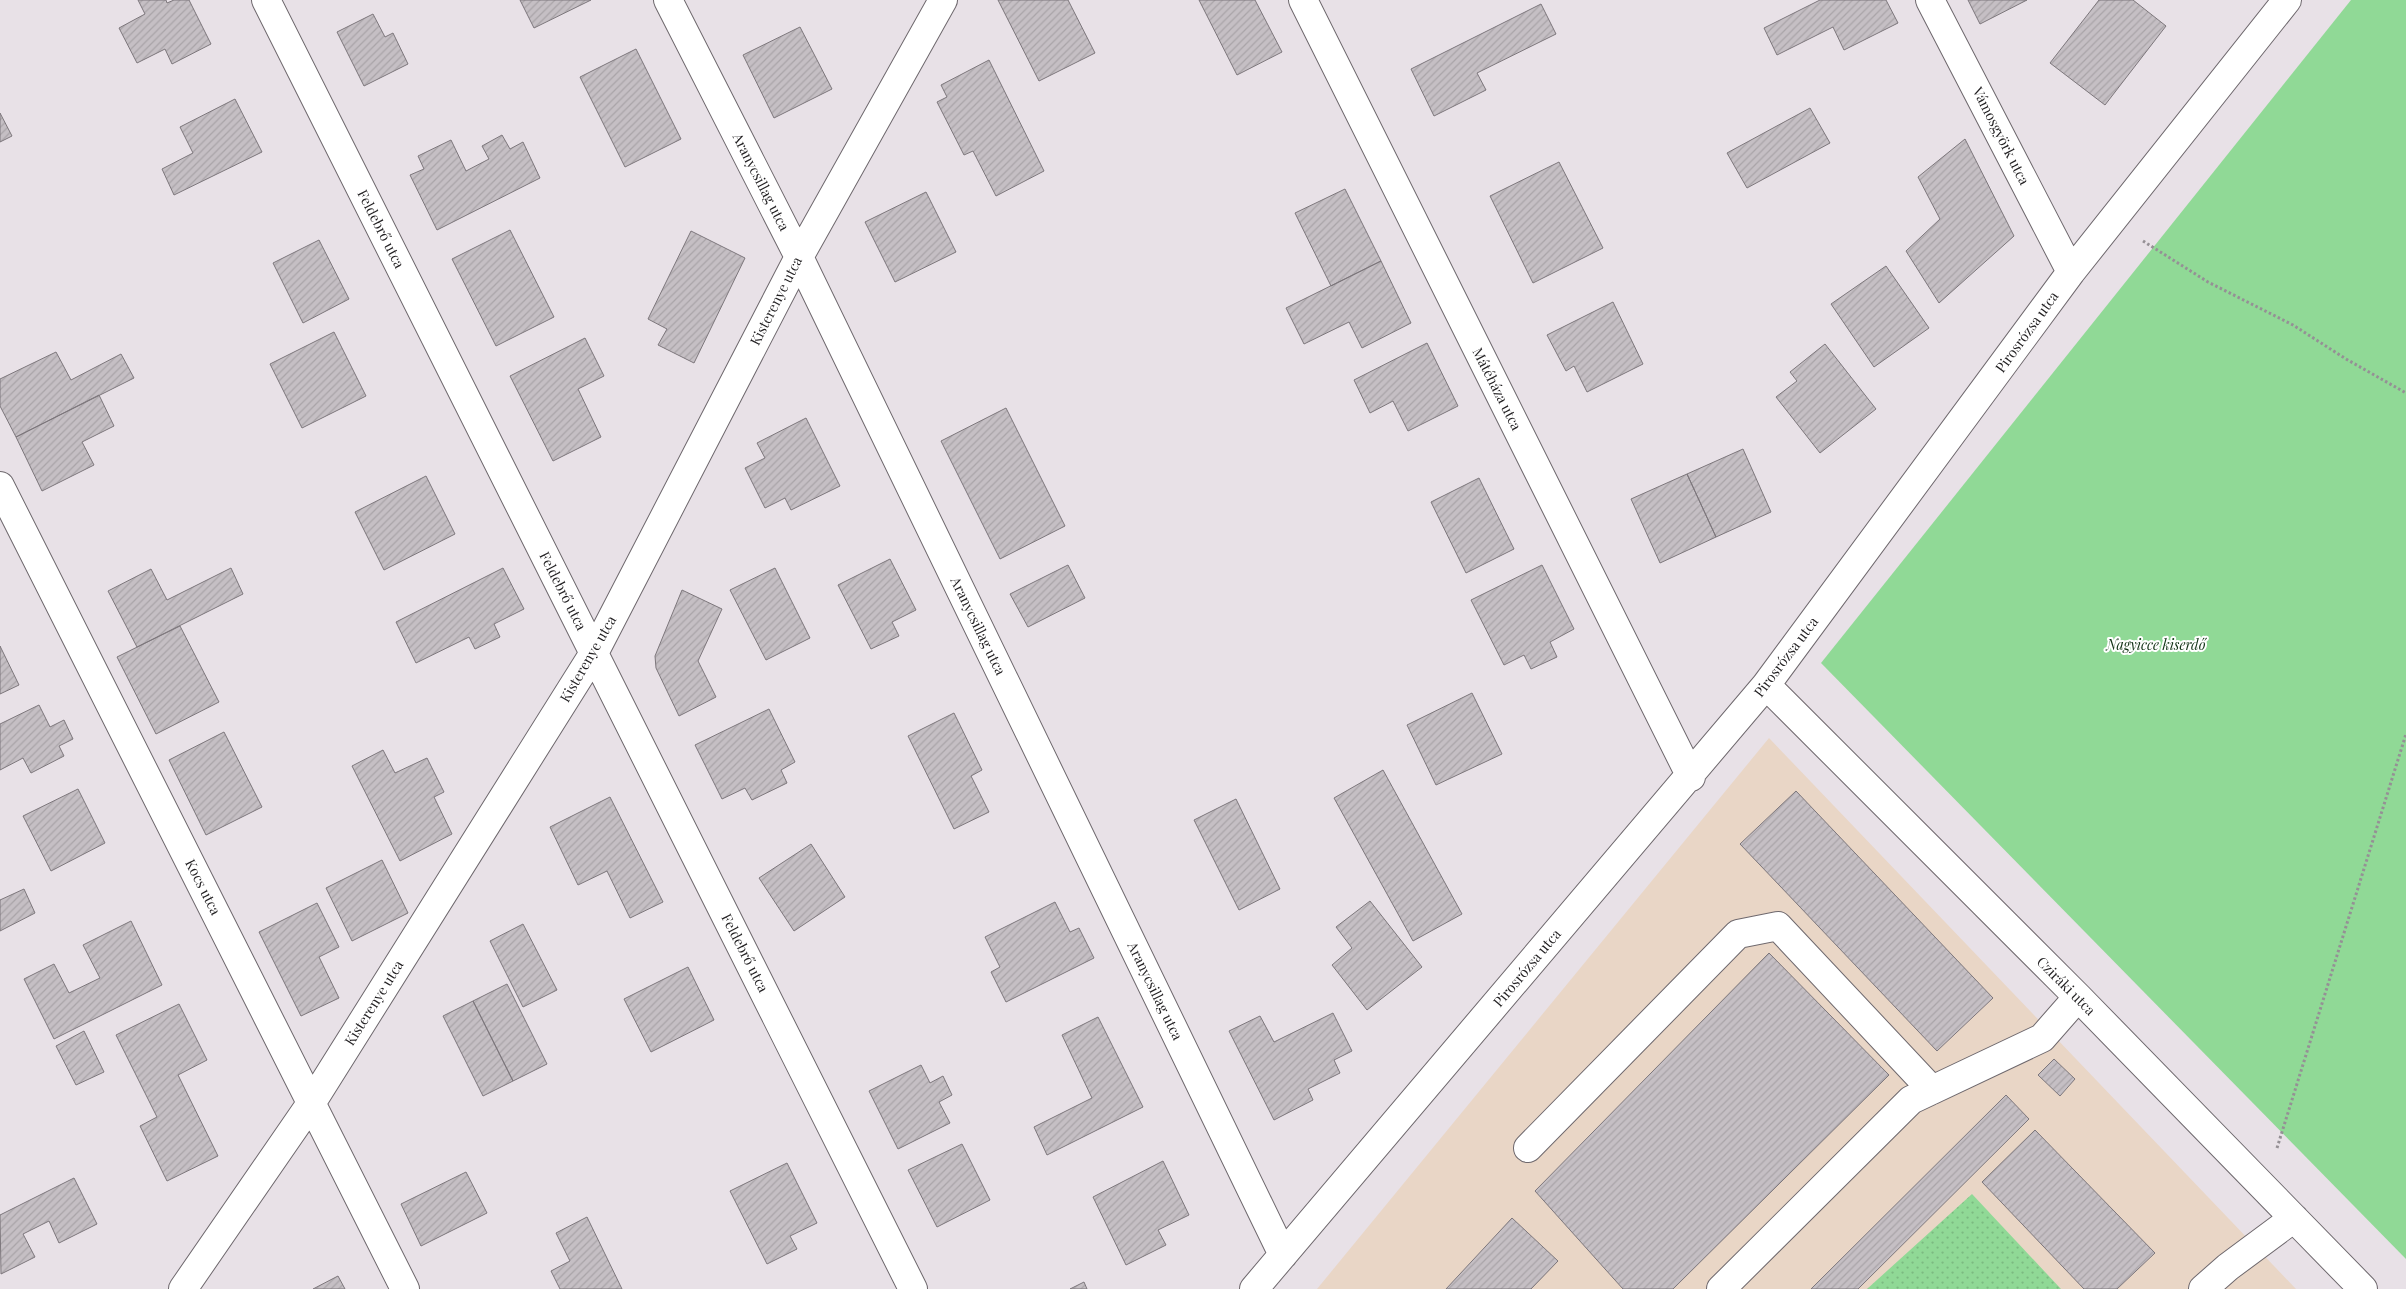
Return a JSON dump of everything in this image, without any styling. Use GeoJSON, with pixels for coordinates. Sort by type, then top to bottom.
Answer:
{"type":"FeatureCollection","features":[{"type":"Feature","properties":{"kind":"street","name":"Feldebrő utca"},"geometry":{"type":"LineString","coordinates":[[266,0],[913,1289]]}},
{"type":"Feature","properties":{"kind":"street","name":"Aranycsillag utca"},"geometry":{"type":"LineString","coordinates":[[668,0],[799,257],[1283,1255]]}},
{"type":"Feature","properties":{"kind":"street","name":"Kisterenye utca"},"geometry":{"type":"LineString","coordinates":[[183,1289],[312,1102],[594,653],[799,257],[943,0]]}},
{"type":"Feature","properties":{"kind":"street","name":"Mátéháza utca"},"geometry":{"type":"LineString","coordinates":[[1303,0],[1690,777]]}},
{"type":"Feature","properties":{"kind":"street","name":"Vámosgyörk utca"},"geometry":{"type":"LineString","coordinates":[[1930,0],[2071,272]]}},
{"type":"Feature","properties":{"kind":"street","name":"Pirosrózsa utca"},"geometry":{"type":"LineString","coordinates":[[1254,1289],[1766,686],[2071,272],[2287,0]]}},
{"type":"Feature","properties":{"kind":"street","name":"Kocs utca"},"geometry":{"type":"LineString","coordinates":[[0,486],[405,1289]]}},
{"type":"Feature","properties":{"kind":"street","name":"Cziráki utca"},"geometry":{"type":"LineString","coordinates":[[1766,686],[2078,997],[2364,1289]]}},
{"type":"Feature","properties":{"kind":"street"},"geometry":{"type":"LineString","coordinates":[[1528,1148],[1738,934],[1778,926],[1932,1090]]}},
{"type":"Feature","properties":{"kind":"street"},"geometry":{"type":"LineString","coordinates":[[1721,1289],[1911,1100],[2042,1038],[2078,997]]}},
{"type":"Feature","properties":{"kind":"street"},"geometry":{"type":"LineString","coordinates":[[2203,1289],[2228,1267],[2294,1218]]}},
{"type":"Feature","properties":{"kind":"path"},"geometry":{"type":"LineString","coordinates":[[2110,222],[2208,282],[2293,324],[2346,359],[2406,393]]}},
{"type":"Feature","properties":{"kind":"path"},"geometry":{"type":"LineString","coordinates":[[2275,1154],[2406,734]]}},
{"type":"Feature","properties":{"kind":"shaded area"},"geometry":{"type":"Polygon","coordinates":[[[1769,738],[2296,1289],[1317,1289],[1769,738]]]}},
{"type":"Feature","properties":{"kind":"green space","name":"Nagyicce kiserdő"},"geometry":{"type":"Polygon","coordinates":[[[2351,0],[2406,0],[2406,1259],[1821,663],[2351,0]]]}},
{"type":"Feature","properties":{"kind":"green space"},"geometry":{"type":"Polygon","coordinates":[[[1972,1194],[2061,1289],[1867,1289],[1972,1194]]]}},
{"type":"Feature","properties":{"kind":"building"},"geometry":{"type":"Polygon","coordinates":[[[138,0],[166,0],[167,3],[174,0],[189,0],[211,44],[172,64],[165,49],[137,63],[119,28],[145,14],[138,0]]]}},
{"type":"Feature","properties":{"kind":"building"},"geometry":{"type":"Polygon","coordinates":[[[520,0],[591,0],[534,28],[520,0]]]}},
{"type":"Feature","properties":{"kind":"building"},"geometry":{"type":"Polygon","coordinates":[[[998,0],[1068,0],[1095,53],[1039,81],[998,0]]]}},
{"type":"Feature","properties":{"kind":"building"},"geometry":{"type":"Polygon","coordinates":[[[1199,0],[1255,0],[1282,52],[1237,75],[1199,0]]]}},
{"type":"Feature","properties":{"kind":"building"},"geometry":{"type":"Polygon","coordinates":[[[1820,0],[1886,0],[1898,23],[1844,50],[1833,27],[1777,55],[1764,28],[1820,0]]]}},
{"type":"Feature","properties":{"kind":"building"},"geometry":{"type":"Polygon","coordinates":[[[1968,0],[2027,0],[1980,24],[1968,0]]]}},
{"type":"Feature","properties":{"kind":"building"},"geometry":{"type":"Polygon","coordinates":[[[2099,0],[2133,0],[2166,26],[2105,105],[2050,63],[2099,0]]]}},
{"type":"Feature","properties":{"kind":"building"},"geometry":{"type":"Polygon","coordinates":[[[1541,4],[1556,34],[1477,73],[1486,90],[1434,116],[1411,69],[1541,4]]]}},
{"type":"Feature","properties":{"kind":"building"},"geometry":{"type":"Polygon","coordinates":[[[373,14],[385,37],[393,33],[408,64],[364,86],[337,32],[373,14]]]}},
{"type":"Feature","properties":{"kind":"building"},"geometry":{"type":"Polygon","coordinates":[[[800,27],[832,89],[774,118],[743,55],[800,27]]]}},
{"type":"Feature","properties":{"kind":"building"},"geometry":{"type":"Polygon","coordinates":[[[636,49],[681,139],[625,167],[580,77],[636,49]]]}},
{"type":"Feature","properties":{"kind":"building"},"geometry":{"type":"Polygon","coordinates":[[[989,60],[1044,171],[996,196],[973,151],[964,155],[937,102],[947,97],[941,85],[989,60]]]}},
{"type":"Feature","properties":{"kind":"building"},"geometry":{"type":"Polygon","coordinates":[[[235,99],[262,152],[174,195],[162,169],[193,153],[180,127],[235,99]]]}},
{"type":"Feature","properties":{"kind":"building"},"geometry":{"type":"Polygon","coordinates":[[[1810,108],[1830,143],[1747,188],[1727,153],[1810,108]]]}},
{"type":"Feature","properties":{"kind":"building"},"geometry":{"type":"Polygon","coordinates":[[[0,113],[12,136],[0,142],[0,113]]]}},
{"type":"Feature","properties":{"kind":"building"},"geometry":{"type":"Polygon","coordinates":[[[502,135],[510,149],[523,142],[540,178],[437,230],[410,175],[424,169],[418,156],[451,140],[466,171],[489,159],[482,146],[502,135]]]}},
{"type":"Feature","properties":{"kind":"building"},"geometry":{"type":"Polygon","coordinates":[[[1965,139],[2014,236],[1939,303],[1906,251],[1940,219],[1918,177],[1965,139]]]}},
{"type":"Feature","properties":{"kind":"building"},"geometry":{"type":"Polygon","coordinates":[[[1559,162],[1603,248],[1533,283],[1490,196],[1559,162]]]}},
{"type":"Feature","properties":{"kind":"building"},"geometry":{"type":"Polygon","coordinates":[[[1345,189],[1381,261],[1331,286],[1295,213],[1345,189]]]}},
{"type":"Feature","properties":{"kind":"building"},"geometry":{"type":"Polygon","coordinates":[[[926,192],[956,252],[895,282],[865,222],[926,192]]]}},
{"type":"Feature","properties":{"kind":"building"},"geometry":{"type":"Polygon","coordinates":[[[510,230],[554,317],[496,346],[452,259],[510,230]]]}},
{"type":"Feature","properties":{"kind":"building"},"geometry":{"type":"Polygon","coordinates":[[[691,231],[745,258],[694,363],[658,345],[667,329],[648,319],[691,231]]]}},
{"type":"Feature","properties":{"kind":"building"},"geometry":{"type":"Polygon","coordinates":[[[319,240],[349,299],[303,323],[273,263],[319,240]]]}},
{"type":"Feature","properties":{"kind":"building"},"geometry":{"type":"Polygon","coordinates":[[[1381,261],[1411,323],[1362,348],[1349,322],[1304,344],[1286,308],[1381,261]]]}},
{"type":"Feature","properties":{"kind":"building"},"geometry":{"type":"Polygon","coordinates":[[[1886,266],[1929,328],[1874,367],[1831,304],[1886,266]]]}},
{"type":"Feature","properties":{"kind":"building"},"geometry":{"type":"Polygon","coordinates":[[[1613,302],[1643,364],[1587,392],[1574,366],[1566,371],[1547,335],[1613,302]]]}},
{"type":"Feature","properties":{"kind":"building"},"geometry":{"type":"Polygon","coordinates":[[[334,332],[366,396],[302,428],[270,364],[334,332]]]}},
{"type":"Feature","properties":{"kind":"building"},"geometry":{"type":"Polygon","coordinates":[[[585,338],[604,376],[578,389],[601,437],[553,461],[510,376],[585,338]]]}},
{"type":"Feature","properties":{"kind":"building"},"geometry":{"type":"Polygon","coordinates":[[[1427,343],[1458,406],[1408,431],[1393,401],[1370,413],[1354,380],[1427,343]]]}},
{"type":"Feature","properties":{"kind":"building"},"geometry":{"type":"Polygon","coordinates":[[[1825,344],[1876,409],[1820,453],[1776,397],[1797,381],[1790,372],[1825,344]]]}},
{"type":"Feature","properties":{"kind":"building"},"geometry":{"type":"Polygon","coordinates":[[[56,352],[71,380],[121,354],[134,378],[16,437],[0,406],[0,379],[56,352]]]}},
{"type":"Feature","properties":{"kind":"building"},"geometry":{"type":"Polygon","coordinates":[[[99,395],[114,426],[82,442],[94,465],[42,491],[16,437],[99,395]]]}},
{"type":"Feature","properties":{"kind":"building"},"geometry":{"type":"Polygon","coordinates":[[[1006,408],[1065,526],[1000,559],[941,441],[1006,408]]]}},
{"type":"Feature","properties":{"kind":"building"},"geometry":{"type":"Polygon","coordinates":[[[806,418],[840,486],[791,510],[785,498],[765,508],[745,468],[765,458],[757,443],[806,418]]]}},
{"type":"Feature","properties":{"kind":"building"},"geometry":{"type":"Polygon","coordinates":[[[1743,449],[1771,512],[1716,537],[1687,474],[1743,449]]]}},
{"type":"Feature","properties":{"kind":"building"},"geometry":{"type":"Polygon","coordinates":[[[1687,474],[1716,537],[1660,563],[1631,499],[1687,474]]]}},
{"type":"Feature","properties":{"kind":"building"},"geometry":{"type":"Polygon","coordinates":[[[426,476],[455,534],[384,570],[355,512],[426,476]]]}},
{"type":"Feature","properties":{"kind":"building"},"geometry":{"type":"Polygon","coordinates":[[[1479,478],[1514,549],[1466,573],[1431,502],[1479,478]]]}},
{"type":"Feature","properties":{"kind":"building"},"geometry":{"type":"Polygon","coordinates":[[[890,559],[916,610],[892,622],[899,636],[871,649],[838,585],[890,559]]]}},
{"type":"Feature","properties":{"kind":"building"},"geometry":{"type":"Polygon","coordinates":[[[1068,565],[1085,598],[1028,627],[1010,594],[1068,565]]]}},
{"type":"Feature","properties":{"kind":"building"},"geometry":{"type":"Polygon","coordinates":[[[1542,565],[1574,629],[1550,642],[1557,657],[1531,669],[1524,655],[1504,665],[1471,600],[1542,565]]]}},
{"type":"Feature","properties":{"kind":"building"},"geometry":{"type":"Polygon","coordinates":[[[231,568],[243,594],[137,647],[108,591],[151,569],[167,600],[231,568]]]}},
{"type":"Feature","properties":{"kind":"building"},"geometry":{"type":"Polygon","coordinates":[[[503,568],[524,609],[494,624],[500,637],[475,649],[469,637],[416,663],[396,622],[503,568]]]}},
{"type":"Feature","properties":{"kind":"building"},"geometry":{"type":"Polygon","coordinates":[[[775,568],[810,638],[766,660],[730,590],[775,568]]]}},
{"type":"Feature","properties":{"kind":"building"},"geometry":{"type":"Polygon","coordinates":[[[682,590],[722,609],[698,661],[716,697],[679,716],[656,668],[655,656],[682,590]]]}},
{"type":"Feature","properties":{"kind":"building"},"geometry":{"type":"Polygon","coordinates":[[[180,626],[219,702],[156,734],[117,657],[180,626]]]}},
{"type":"Feature","properties":{"kind":"building"},"geometry":{"type":"Polygon","coordinates":[[[0,646],[19,685],[0,694],[0,646]]]}},
{"type":"Feature","properties":{"kind":"building"},"geometry":{"type":"Polygon","coordinates":[[[1472,693],[1502,754],[1436,785],[1407,725],[1472,693]]]}},
{"type":"Feature","properties":{"kind":"building"},"geometry":{"type":"Polygon","coordinates":[[[39,705],[50,727],[64,720],[73,739],[59,746],[64,756],[31,773],[23,758],[0,770],[0,724],[39,705]]]}},
{"type":"Feature","properties":{"kind":"building"},"geometry":{"type":"Polygon","coordinates":[[[769,709],[795,762],[781,770],[787,783],[752,800],[745,788],[722,799],[695,745],[769,709]]]}},
{"type":"Feature","properties":{"kind":"building"},"geometry":{"type":"Polygon","coordinates":[[[954,713],[982,770],[971,776],[989,812],[954,829],[908,736],[954,713]]]}},
{"type":"Feature","properties":{"kind":"building"},"geometry":{"type":"Polygon","coordinates":[[[224,732],[262,807],[206,835],[169,760],[224,732]]]}},
{"type":"Feature","properties":{"kind":"building"},"geometry":{"type":"Polygon","coordinates":[[[383,750],[395,773],[427,758],[444,792],[434,797],[452,834],[400,861],[352,766],[383,750]]]}},
{"type":"Feature","properties":{"kind":"building"},"geometry":{"type":"Polygon","coordinates":[[[1383,770],[1462,914],[1413,941],[1334,798],[1383,770]]]}},
{"type":"Feature","properties":{"kind":"building"},"geometry":{"type":"Polygon","coordinates":[[[78,789],[105,843],[51,871],[23,816],[78,789]]]}},
{"type":"Feature","properties":{"kind":"building"},"geometry":{"type":"Polygon","coordinates":[[[1796,791],[1993,998],[1937,1051],[1740,844],[1796,791]]]}},
{"type":"Feature","properties":{"kind":"building"},"geometry":{"type":"Polygon","coordinates":[[[610,797],[663,902],[630,918],[607,871],[578,885],[550,827],[610,797]]]}},
{"type":"Feature","properties":{"kind":"building"},"geometry":{"type":"Polygon","coordinates":[[[1236,799],[1280,889],[1239,910],[1194,820],[1236,799]]]}},
{"type":"Feature","properties":{"kind":"building"},"geometry":{"type":"Polygon","coordinates":[[[811,844],[845,897],[794,931],[759,878],[811,844]]]}},
{"type":"Feature","properties":{"kind":"building"},"geometry":{"type":"Polygon","coordinates":[[[382,860],[408,913],[352,941],[326,888],[382,860]]]}},
{"type":"Feature","properties":{"kind":"building"},"geometry":{"type":"Polygon","coordinates":[[[24,889],[35,913],[0,931],[0,900],[24,889]]]}},
{"type":"Feature","properties":{"kind":"building"},"geometry":{"type":"Polygon","coordinates":[[[1370,901],[1422,967],[1367,1010],[1332,965],[1352,948],[1336,927],[1370,901]]]}},
{"type":"Feature","properties":{"kind":"building"},"geometry":{"type":"Polygon","coordinates":[[[1055,902],[1070,932],[1079,928],[1094,958],[1006,1002],[991,972],[1000,967],[985,937],[1055,902]]]}},
{"type":"Feature","properties":{"kind":"building"},"geometry":{"type":"Polygon","coordinates":[[[317,903],[339,947],[319,957],[339,998],[301,1016],[259,932],[317,903]]]}},
{"type":"Feature","properties":{"kind":"building"},"geometry":{"type":"Polygon","coordinates":[[[131,921],[162,985],[54,1039],[24,979],[54,964],[69,993],[100,978],[83,945],[131,921]]]}},
{"type":"Feature","properties":{"kind":"building"},"geometry":{"type":"Polygon","coordinates":[[[523,924],[557,990],[523,1007],[490,941],[523,924]]]}},
{"type":"Feature","properties":{"kind":"building"},"geometry":{"type":"Polygon","coordinates":[[[1769,953],[1889,1075],[1673,1289],[1623,1289],[1535,1191],[1769,953]]]}},
{"type":"Feature","properties":{"kind":"building"},"geometry":{"type":"Polygon","coordinates":[[[688,967],[714,1020],[651,1052],[624,999],[688,967]]]}},
{"type":"Feature","properties":{"kind":"building"},"geometry":{"type":"Polygon","coordinates":[[[507,984],[547,1064],[513,1081],[473,1001],[507,984]]]}},
{"type":"Feature","properties":{"kind":"building"},"geometry":{"type":"Polygon","coordinates":[[[473,1001],[513,1081],[483,1096],[443,1016],[473,1001]]]}},
{"type":"Feature","properties":{"kind":"building"},"geometry":{"type":"Polygon","coordinates":[[[179,1004],[207,1060],[178,1075],[218,1156],[167,1181],[140,1126],[157,1117],[116,1035],[179,1004]]]}},
{"type":"Feature","properties":{"kind":"building"},"geometry":{"type":"Polygon","coordinates":[[[1333,1013],[1352,1051],[1334,1060],[1340,1073],[1308,1089],[1313,1100],[1274,1120],[1229,1031],[1260,1016],[1274,1042],[1333,1013]]]}},
{"type":"Feature","properties":{"kind":"building"},"geometry":{"type":"Polygon","coordinates":[[[1098,1017],[1143,1107],[1047,1155],[1034,1127],[1092,1098],[1062,1035],[1098,1017]]]}},
{"type":"Feature","properties":{"kind":"building"},"geometry":{"type":"Polygon","coordinates":[[[84,1031],[104,1072],[76,1085],[56,1046],[84,1031]]]}},
{"type":"Feature","properties":{"kind":"building"},"geometry":{"type":"Polygon","coordinates":[[[2054,1059],[2075,1079],[2060,1096],[2038,1075],[2054,1059]]]}},
{"type":"Feature","properties":{"kind":"building"},"geometry":{"type":"Polygon","coordinates":[[[921,1065],[930,1083],[943,1076],[952,1095],[939,1102],[950,1123],[898,1149],[869,1091],[921,1065]]]}},
{"type":"Feature","properties":{"kind":"building"},"geometry":{"type":"Polygon","coordinates":[[[2006,1095],[2029,1119],[1858,1289],[1811,1289],[2006,1095]]]}},
{"type":"Feature","properties":{"kind":"building"},"geometry":{"type":"Polygon","coordinates":[[[2035,1130],[2155,1253],[2117,1289],[2084,1289],[1982,1182],[2035,1130]]]}},
{"type":"Feature","properties":{"kind":"building"},"geometry":{"type":"Polygon","coordinates":[[[962,1144],[990,1200],[937,1227],[908,1170],[962,1144]]]}},
{"type":"Feature","properties":{"kind":"building"},"geometry":{"type":"Polygon","coordinates":[[[1163,1161],[1189,1215],[1158,1230],[1166,1245],[1126,1265],[1093,1197],[1163,1161]]]}},
{"type":"Feature","properties":{"kind":"building"},"geometry":{"type":"Polygon","coordinates":[[[787,1163],[817,1223],[790,1236],[797,1249],[767,1264],[730,1191],[787,1163]]]}},
{"type":"Feature","properties":{"kind":"building"},"geometry":{"type":"Polygon","coordinates":[[[466,1172],[487,1213],[421,1246],[401,1204],[466,1172]]]}},
{"type":"Feature","properties":{"kind":"building"},"geometry":{"type":"Polygon","coordinates":[[[74,1178],[97,1224],[59,1243],[49,1221],[23,1234],[35,1257],[1,1274],[0,1215],[74,1178]]]}},
{"type":"Feature","properties":{"kind":"building"},"geometry":{"type":"Polygon","coordinates":[[[587,1217],[622,1289],[560,1289],[551,1271],[570,1261],[556,1233],[587,1217]]]}},
{"type":"Feature","properties":{"kind":"building"},"geometry":{"type":"Polygon","coordinates":[[[1512,1218],[1558,1261],[1531,1289],[1446,1289],[1512,1218]]]}},
{"type":"Feature","properties":{"kind":"building"},"geometry":{"type":"Polygon","coordinates":[[[338,1276],[345,1289],[313,1289],[338,1276]]]}},
{"type":"Feature","properties":{"kind":"building"},"geometry":{"type":"Polygon","coordinates":[[[1084,1282],[1087,1289],[1070,1289],[1084,1282]]]}}]}
